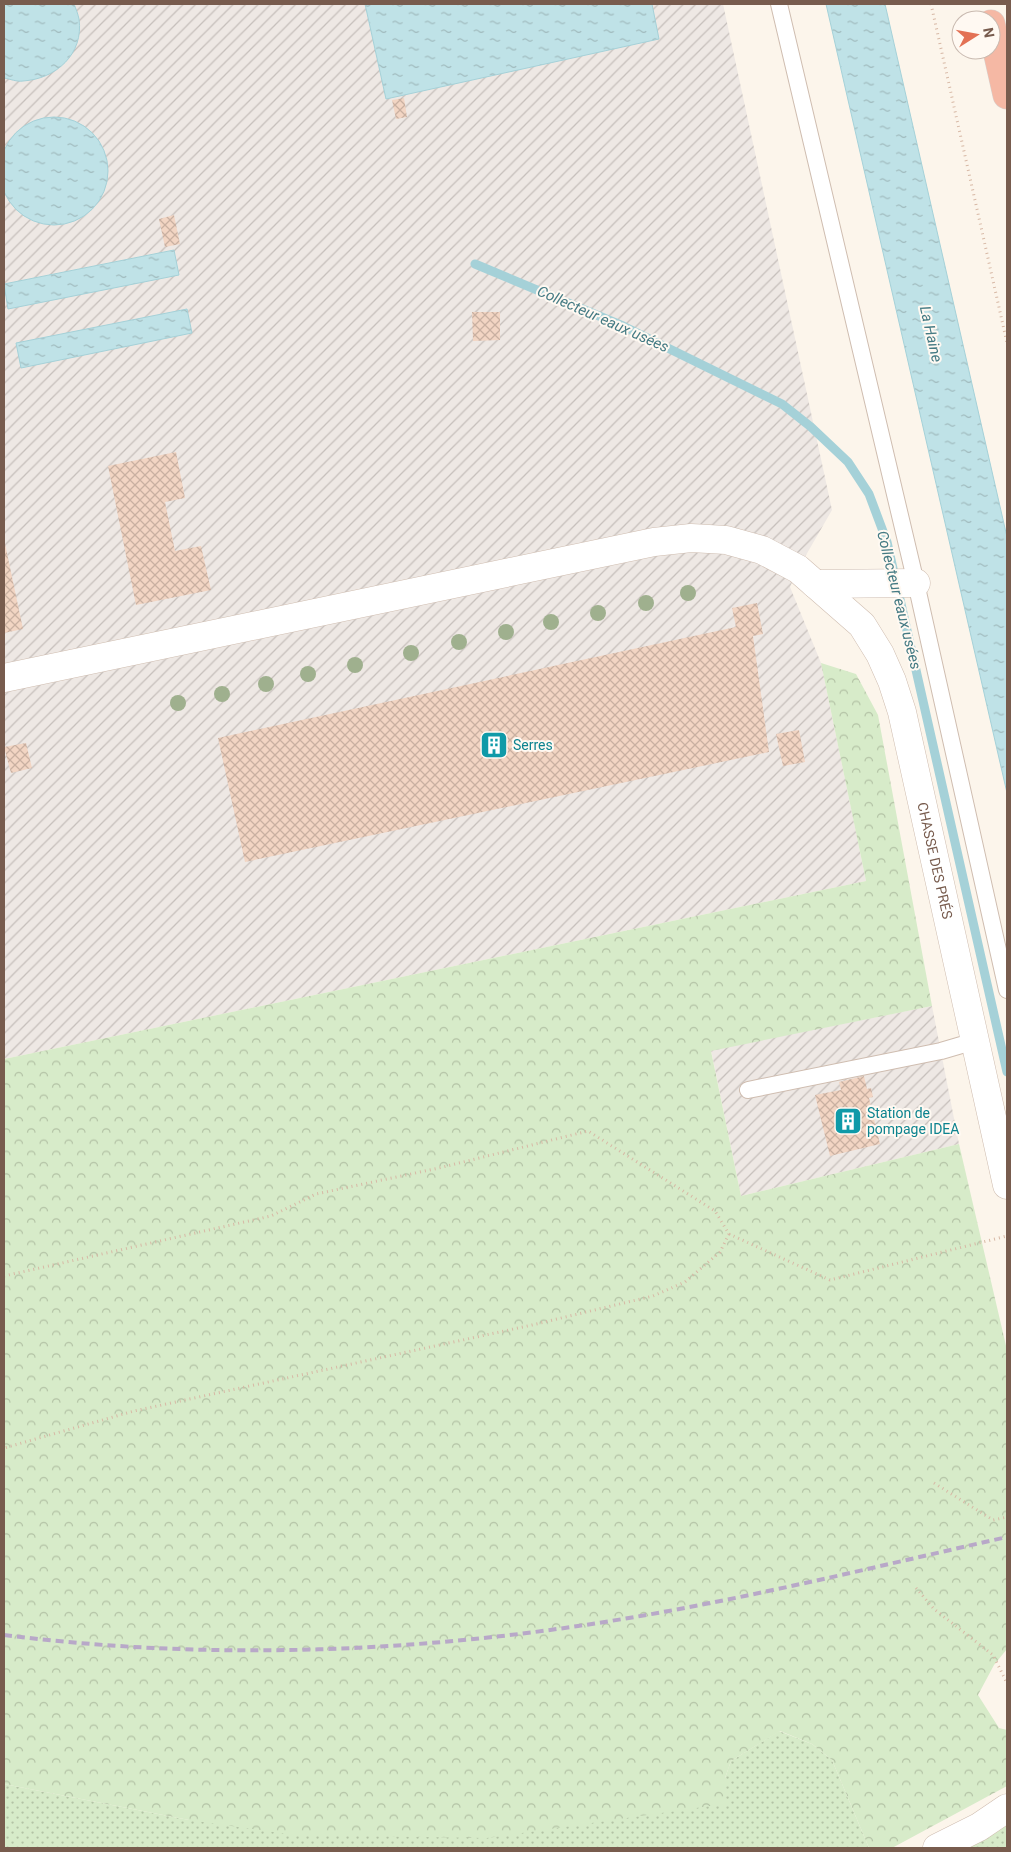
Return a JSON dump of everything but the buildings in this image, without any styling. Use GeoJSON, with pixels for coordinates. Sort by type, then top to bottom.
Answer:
{"type":"FeatureCollection","features":[{"type":"Feature","properties":{"kind":"highway"},"geometry":{"type":"LineString","coordinates":[[999,60],[1007,95]]}},
{"type":"Feature","properties":{"kind":"street","name":"CHASSE DES PRÉS"},"geometry":{"type":"LineString","coordinates":[[4,678],[654,542],[691,538],[726,540],[762,550],[806,577],[862,625],[880,654],[892,681],[902,712],[1007,1185]]}},
{"type":"Feature","properties":{"kind":"street"},"geometry":{"type":"LineString","coordinates":[[806,577],[916,583]]}},
{"type":"Feature","properties":{"kind":"street"},"geometry":{"type":"LineString","coordinates":[[937,1848],[979,1827],[1007,1808]]}},
{"type":"Feature","properties":{"kind":"lane"},"geometry":{"type":"LineString","coordinates":[[779,4],[916,583],[1007,990]]}},
{"type":"Feature","properties":{"kind":"lane"},"geometry":{"type":"LineString","coordinates":[[748,1090],[941,1051],[975,1041]]}},
{"type":"Feature","properties":{"kind":"path"},"geometry":{"type":"LineString","coordinates":[[931,4],[1007,343]]}},
{"type":"Feature","properties":{"kind":"path"},"geometry":{"type":"LineString","coordinates":[[4,1276],[271,1216],[316,1194],[439,1168],[588,1131],[715,1211],[729,1234],[830,1280],[1007,1236]]}},
{"type":"Feature","properties":{"kind":"path"},"geometry":{"type":"LineString","coordinates":[[4,1448],[134,1411],[532,1325],[653,1296],[685,1282],[720,1252],[729,1234]]}},
{"type":"Feature","properties":{"kind":"path"},"geometry":{"type":"LineString","coordinates":[[934,1483],[992,1520],[1007,1517]]}},
{"type":"Feature","properties":{"kind":"path"},"geometry":{"type":"LineString","coordinates":[[916,1588],[934,1609],[993,1655],[1007,1683]]}},
{"type":"Feature","properties":{"kind":"shaded area"},"geometry":{"type":"Polygon","coordinates":[[[4,4],[723,4],[832,510],[798,569],[790,587],[821,663],[866,881],[4,1059],[4,4]]]}},
{"type":"Feature","properties":{"kind":"shaded area"},"geometry":{"type":"Polygon","coordinates":[[[932,1006],[959,1144],[741,1196],[711,1050],[932,1006]]]}},
{"type":"Feature","properties":{"kind":"green space"},"geometry":{"type":"Polygon","coordinates":[[[821,663],[856,674],[878,715],[932,1006],[711,1051],[741,1196],[959,1144],[1007,1350],[1007,1649],[994,1665],[978,1695],[999,1728],[1007,1730],[1007,1786],[892,1848],[869,1848],[832,1760],[812,1744],[780,1731],[731,1761],[725,1778],[724,1804],[487,1838],[295,1835],[189,1820],[4,1784],[4,1059],[866,881],[821,663]]]}},
{"type":"Feature","properties":{"kind":"green space"},"geometry":{"type":"Polygon","coordinates":[[[779,1731],[812,1744],[832,1760],[869,1848],[4,1848],[4,1784],[189,1820],[725,1778],[731,1761],[779,1731]]]}},
{"type":"Feature","properties":{"kind":"green space"},"geometry":{"type":"Polygon","coordinates":[[[1007,1808],[1007,1848],[937,1848],[1007,1808]]]}},
{"type":"Feature","properties":{"kind":"water"},"geometry":{"type":"Polygon","coordinates":[[[4,4],[74,4],[79,19],[77,43],[72,53],[57,70],[35,79],[16,81],[4,78],[4,4]]]}},
{"type":"Feature","properties":{"kind":"water"},"geometry":{"type":"Polygon","coordinates":[[[365,4],[652,4],[659,39],[386,99],[365,4]]]}},
{"type":"Feature","properties":{"kind":"water","name":"La Haine"},"geometry":{"type":"Polygon","coordinates":[[[826,4],[885,4],[1007,537],[1007,793],[826,4]]]}},
{"type":"Feature","properties":{"kind":"water"},"geometry":{"type":"Polygon","coordinates":[[[54,117],[75,121],[93,132],[104,150],[108,171],[104,192],[93,210],[75,221],[54,225],[33,221],[15,210],[4,192],[0,171],[4,150],[15,132],[33,121],[54,117]]]}},
{"type":"Feature","properties":{"kind":"water"},"geometry":{"type":"Polygon","coordinates":[[[174,250],[179,275],[8,309],[4,284],[174,250]]]}},
{"type":"Feature","properties":{"kind":"water"},"geometry":{"type":"Polygon","coordinates":[[[187,309],[192,333],[21,368],[16,343],[187,309]]]}},
{"type":"Feature","properties":{"kind":"waterway","name":"Collecteur eaux usées"},"geometry":{"type":"LineString","coordinates":[[475,264],[623,326],[782,404],[811,427],[848,462],[869,494],[887,542],[1007,1072]]}},
{"type":"Feature","properties":{"kind":"railway"},"geometry":{"type":"LineString","coordinates":[[4,1635],[75,1643],[219,1650],[291,1650],[435,1643],[578,1626],[686,1608],[793,1586],[1007,1537]]}},
{"type":"Feature","properties":{"kind":"place","name":"Serres"},"geometry":{"type":"Point","coordinates":[494,745]}},
{"type":"Feature","properties":{"kind":"place","name":"Station de pompage IDEA"},"geometry":{"type":"Point","coordinates":[848,1121]}}]}
